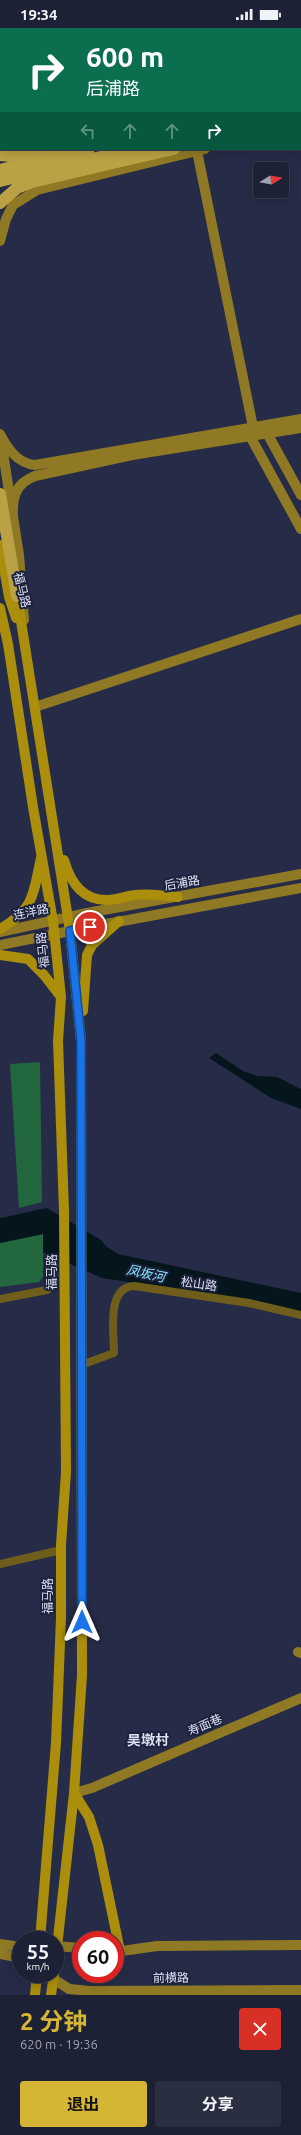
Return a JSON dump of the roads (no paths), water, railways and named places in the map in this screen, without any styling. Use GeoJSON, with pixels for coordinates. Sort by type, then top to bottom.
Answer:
{"type":"FeatureCollection","features":[{"type":"Feature","properties":{"kind":"highway"},"geometry":{"type":"LineString","coordinates":[[0,155],[20,155],[44,150]]}},
{"type":"Feature","properties":{"kind":"highway"},"geometry":{"type":"LineString","coordinates":[[0,170],[85,150]]}},
{"type":"Feature","properties":{"kind":"highway"},"geometry":{"type":"LineString","coordinates":[[0,181],[130,150]]}},
{"type":"Feature","properties":{"kind":"highway"},"geometry":{"type":"LineString","coordinates":[[0,203],[17,188],[32,182],[170,150]]}},
{"type":"Feature","properties":{"kind":"highway"},"geometry":{"type":"LineString","coordinates":[[0,494],[17,596]]}},
{"type":"Feature","properties":{"kind":"main road"},"geometry":{"type":"LineString","coordinates":[[0,160],[15,150]]}},
{"type":"Feature","properties":{"kind":"main road"},"geometry":{"type":"LineString","coordinates":[[0,194],[37,190],[201,150],[252,431],[301,529]]}},
{"type":"Feature","properties":{"kind":"main road"},"geometry":{"type":"LineString","coordinates":[[0,176],[0,190]]}},
{"type":"Feature","properties":{"kind":"main road"},"geometry":{"type":"LineString","coordinates":[[0,241],[6,219],[14,205],[37,190]]}},
{"type":"Feature","properties":{"kind":"main road"},"geometry":{"type":"LineString","coordinates":[[13,516],[12,503],[15,493],[25,481],[35,476],[252,431],[301,419]]}},
{"type":"Feature","properties":{"kind":"main road"},"geometry":{"type":"LineString","coordinates":[[0,435],[9,450],[17,458],[35,465],[252,431],[267,433],[301,428]]}},
{"type":"Feature","properties":{"kind":"main road"},"geometry":{"type":"LineString","coordinates":[[267,433],[301,495]]}},
{"type":"Feature","properties":{"kind":"main road"},"geometry":{"type":"LineString","coordinates":[[0,435],[21,568],[25,640]]}},
{"type":"Feature","properties":{"kind":"main road","name":"福马路"},"geometry":{"type":"LineString","coordinates":[[0,544],[9,597],[25,640]]}},
{"type":"Feature","properties":{"kind":"main road","name":"福马路"},"geometry":{"type":"LineString","coordinates":[[17,596],[70,931],[81,1041],[80,1274],[82,1675],[74,1793],[58,1931]]}},
{"type":"Feature","properties":{"kind":"main road","name":"福马路"},"geometry":{"type":"LineString","coordinates":[[0,608],[8,644],[33,807],[42,852],[54,933],[61,997],[59,1048],[65,1266],[66,1472],[61,1550],[56,1743],[41,1931]]}},
{"type":"Feature","properties":{"kind":"main road"},"geometry":{"type":"LineString","coordinates":[[0,619],[8,644]]}},
{"type":"Feature","properties":{"kind":"main road"},"geometry":{"type":"LineString","coordinates":[[35,707],[301,619]]}},
{"type":"Feature","properties":{"kind":"main road"},"geometry":{"type":"LineString","coordinates":[[55,833],[70,878],[85,894],[106,900],[136,895],[178,897]]}},
{"type":"Feature","properties":{"kind":"main road"},"geometry":{"type":"LineString","coordinates":[[0,928],[17,919],[31,901],[42,852]]}},
{"type":"Feature","properties":{"kind":"main road","name":"后浦路"},"geometry":{"type":"LineString","coordinates":[[68,918],[301,874]]}},
{"type":"Feature","properties":{"kind":"main road"},"geometry":{"type":"LineString","coordinates":[[0,945],[54,933],[301,888]]}},
{"type":"Feature","properties":{"kind":"main road","name":"连洋路"},"geometry":{"type":"LineString","coordinates":[[0,932],[68,918]]}},
{"type":"Feature","properties":{"kind":"main road"},"geometry":{"type":"LineString","coordinates":[[81,1041],[87,955],[92,945],[119,921]]}},
{"type":"Feature","properties":{"kind":"main road"},"geometry":{"type":"LineString","coordinates":[[0,955],[28,959],[44,975],[61,997]]}},
{"type":"Feature","properties":{"kind":"main road","name":"寿面巷"},"geometry":{"type":"LineString","coordinates":[[74,1793],[92,1788],[301,1698]]}},
{"type":"Feature","properties":{"kind":"main road"},"geometry":{"type":"LineString","coordinates":[[74,1793],[89,1817],[100,1850],[114,1931]]}},
{"type":"Feature","properties":{"kind":"main road"},"geometry":{"type":"LineString","coordinates":[[0,1944],[12,1946]]}},
{"type":"Feature","properties":{"kind":"main road"},"geometry":{"type":"LineString","coordinates":[[124,1951],[157,1946],[301,1945]]}},
{"type":"Feature","properties":{"kind":"main road"},"geometry":{"type":"LineString","coordinates":[[0,1954],[12,1956]]}},
{"type":"Feature","properties":{"kind":"main road"},"geometry":{"type":"LineString","coordinates":[[35,1995],[36,1983]]}},
{"type":"Feature","properties":{"kind":"main road"},"geometry":{"type":"LineString","coordinates":[[51,1983],[51,1995]]}},
{"type":"Feature","properties":{"kind":"main road","name":"前横路"},"geometry":{"type":"LineString","coordinates":[[61,1983],[69,1989],[96,1992],[301,1990]]}},
{"type":"Feature","properties":{"kind":"street","name":"松山路"},"geometry":{"type":"LineString","coordinates":[[81,1365],[114,1353],[115,1305],[118,1293],[126,1287],[134,1286],[249,1303],[301,1315]]}},
{"type":"Feature","properties":{"kind":"street"},"geometry":{"type":"LineString","coordinates":[[0,1299],[47,1290]]}},
{"type":"Feature","properties":{"kind":"street"},"geometry":{"type":"LineString","coordinates":[[0,1564],[61,1550]]}},
{"type":"Feature","properties":{"kind":"water"},"geometry":{"type":"Polygon","coordinates":[[[216,1053],[243,1071],[257,1076],[277,1077],[301,1089],[301,1109],[271,1098],[209,1058],[216,1053]]]}},
{"type":"Feature","properties":{"kind":"water","name":"凤坂河"},"geometry":{"type":"Polygon","coordinates":[[[47,1208],[101,1240],[107,1247],[118,1254],[301,1293],[301,1312],[246,1300],[102,1278],[43,1252],[43,1234],[0,1243],[0,1218],[47,1208]]]}},
{"type":"Feature","properties":{"kind":"district","name":"吴墩村"},"geometry":{"type":"Point","coordinates":[148,1740]}}]}
